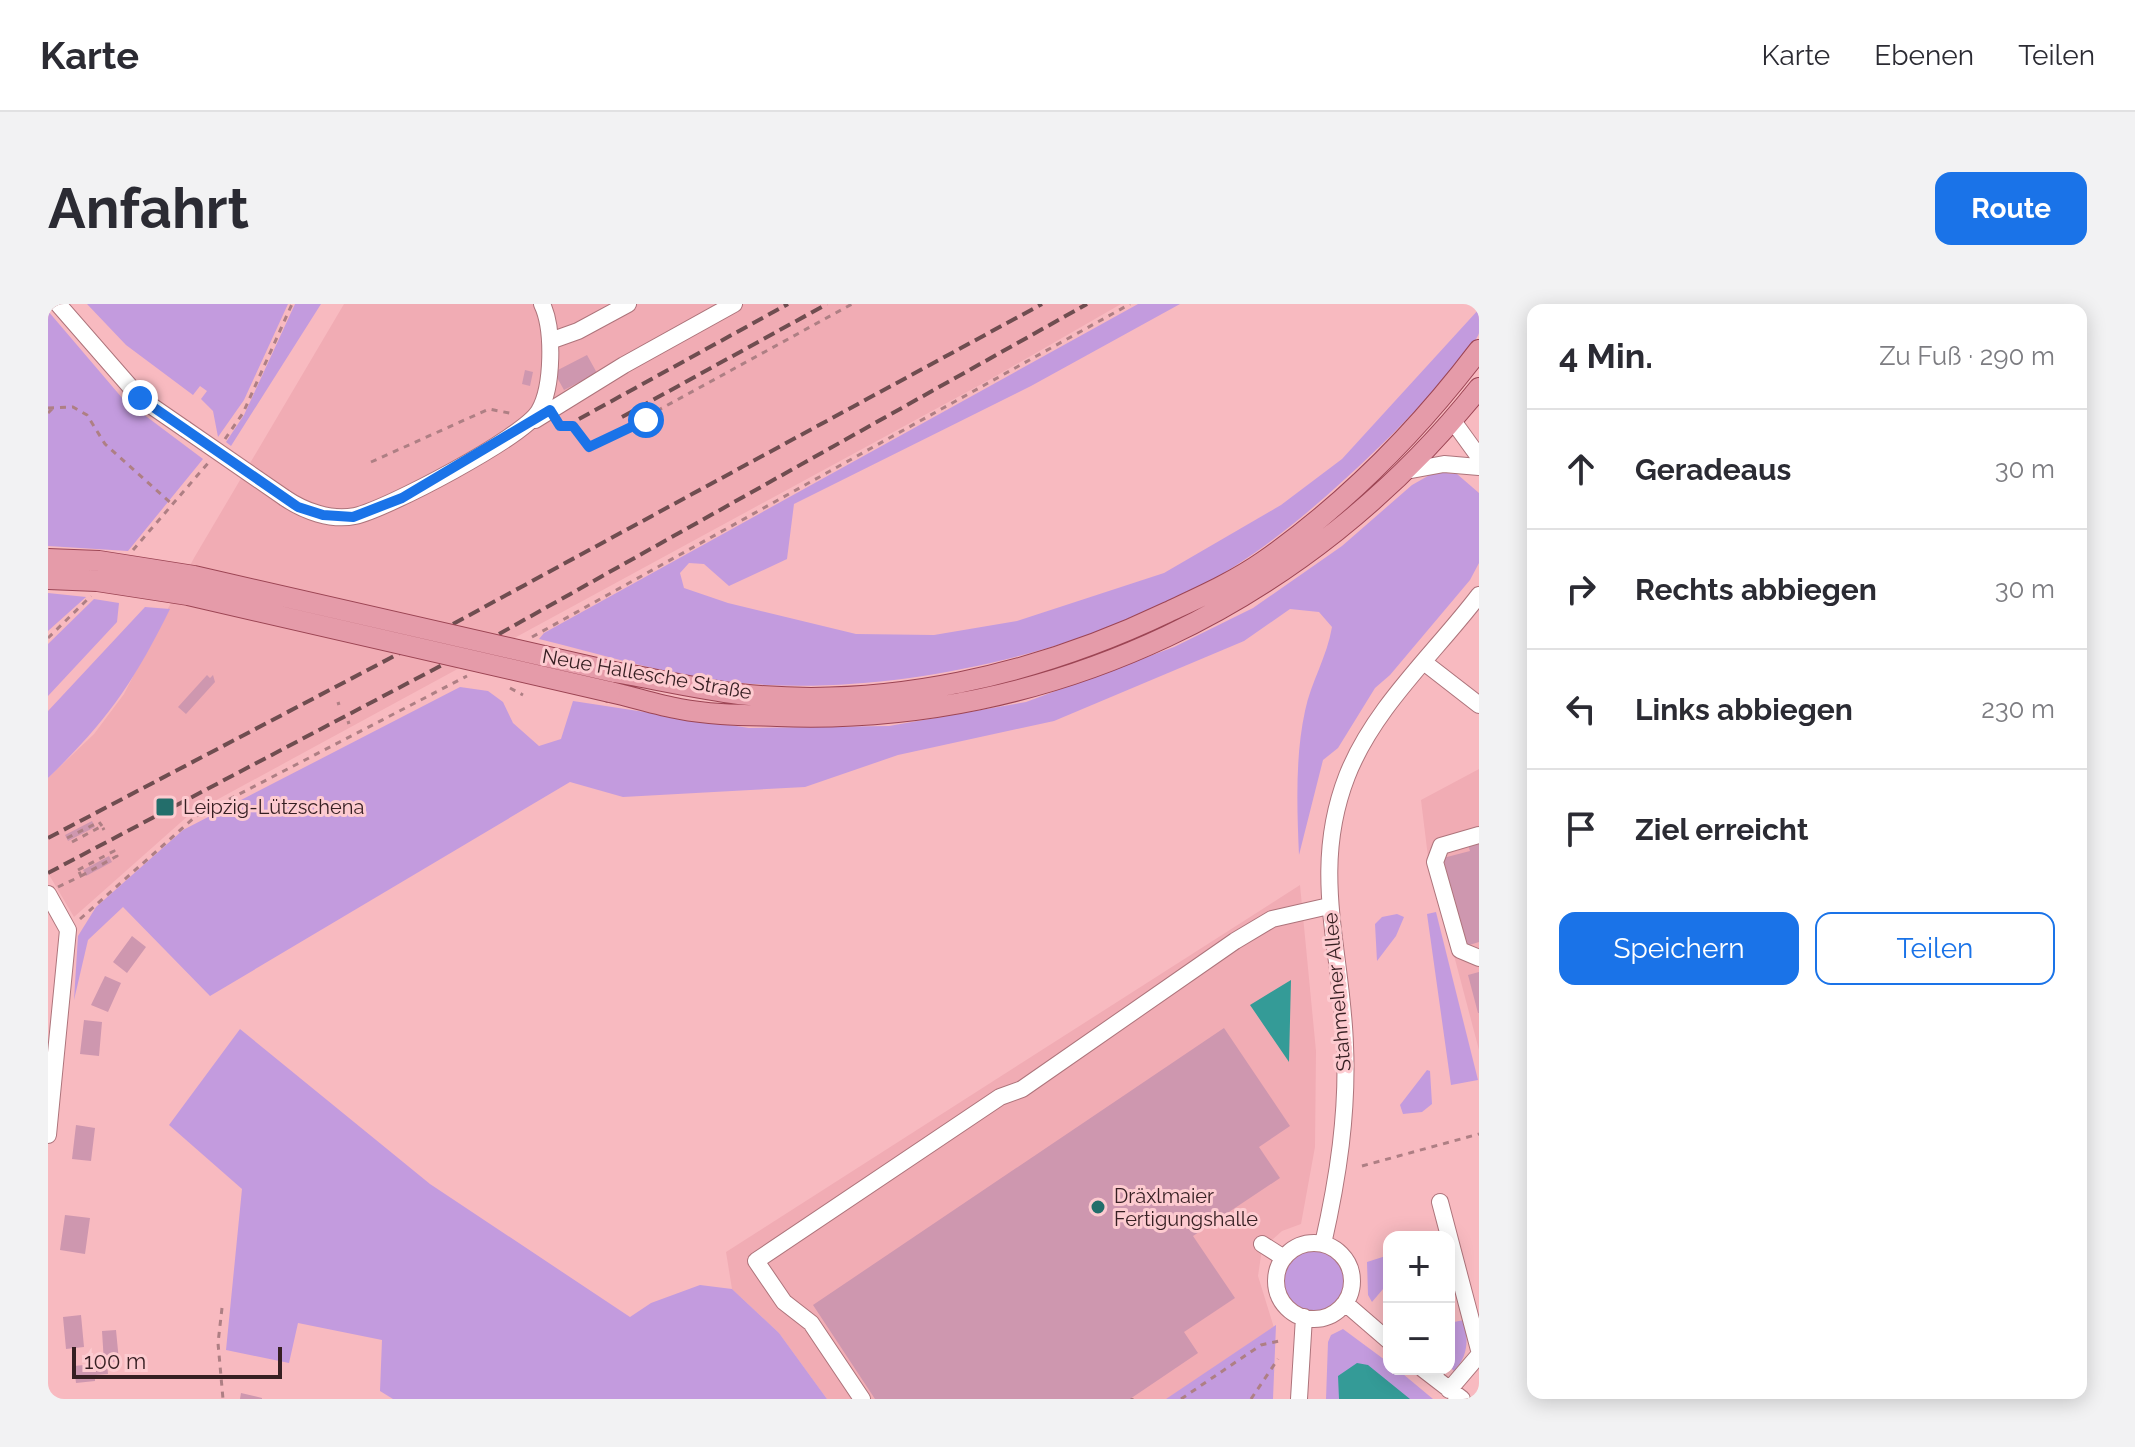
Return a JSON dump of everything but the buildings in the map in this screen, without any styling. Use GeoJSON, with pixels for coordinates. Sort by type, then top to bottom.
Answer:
{"type":"FeatureCollection","features":[{"type":"Feature","properties":{"kind":"main road","name":"Neue Hallesche Straße"},"geometry":{"type":"LineString","coordinates":[[48,579],[97,581],[188,595],[612,682],[741,694],[850,696],[963,683],[1053,660],[1141,625],[1262,563],[1327,513],[1435,403],[1479,350]]}},
{"type":"Feature","properties":{"kind":"main road","name":"Neue Hallesche Straße"},"geometry":{"type":"LineString","coordinates":[[48,559],[99,561],[194,576],[612,682],[681,710],[840,718],[949,705],[1048,684],[1170,635],[1251,594],[1333,536],[1406,471],[1479,388]]}},
{"type":"Feature","properties":{"kind":"main road"},"geometry":{"type":"LineString","coordinates":[[1435,403],[1453,421]]}},
{"type":"Feature","properties":{"kind":"street"},"geometry":{"type":"LineString","coordinates":[[58,304],[140,398],[285,498],[323,515],[353,517],[402,498],[734,304]]}},
{"type":"Feature","properties":{"kind":"street"},"geometry":{"type":"LineString","coordinates":[[550,341],[578,331],[628,304]]}},
{"type":"Feature","properties":{"kind":"street"},"geometry":{"type":"LineString","coordinates":[[527,425],[544,400],[550,341],[549,309]]}},
{"type":"Feature","properties":{"kind":"street"},"geometry":{"type":"LineString","coordinates":[[1453,421],[1479,457]]}},
{"type":"Feature","properties":{"kind":"street"},"geometry":{"type":"LineString","coordinates":[[1406,471],[1444,464],[1479,467]]}},
{"type":"Feature","properties":{"kind":"street"},"geometry":{"type":"LineString","coordinates":[[1479,595],[1425,663],[1479,705]]}},
{"type":"Feature","properties":{"kind":"street","name":"Stahmelner Allee"},"geometry":{"type":"LineString","coordinates":[[1323,1244],[1336,1184],[1346,1087],[1342,1003],[1327,883],[1330,838],[1348,773],[1390,703],[1425,663]]}},
{"type":"Feature","properties":{"kind":"street"},"geometry":{"type":"LineString","coordinates":[[1479,835],[1441,846],[1435,862],[1460,950],[1479,958]]}},
{"type":"Feature","properties":{"kind":"street"},"geometry":{"type":"LineString","coordinates":[[48,893],[68,930],[48,1135]]}},
{"type":"Feature","properties":{"kind":"street"},"geometry":{"type":"LineString","coordinates":[[862,1399],[811,1323],[784,1302],[756,1261],[1000,1097],[1022,1089],[1235,941],[1272,919],[1329,906]]}},
{"type":"Feature","properties":{"kind":"street"},"geometry":{"type":"LineString","coordinates":[[1431,1375],[1455,1394],[1479,1353],[1440,1202]]}},
{"type":"Feature","properties":{"kind":"street"},"geometry":{"type":"LineString","coordinates":[[1262,1244],[1284,1258]]}},
{"type":"Feature","properties":{"kind":"street"},"geometry":{"type":"LineString","coordinates":[[1323,1244],[1340,1253],[1348,1263],[1351,1289],[1345,1303],[1325,1317],[1304,1317],[1283,1302],[1277,1289],[1277,1272],[1284,1258],[1301,1245],[1323,1244]]}},
{"type":"Feature","properties":{"kind":"street"},"geometry":{"type":"LineString","coordinates":[[1345,1303],[1383,1336]]}},
{"type":"Feature","properties":{"kind":"street"},"geometry":{"type":"LineString","coordinates":[[1299,1399],[1304,1317]]}},
{"type":"Feature","properties":{"kind":"path"},"geometry":{"type":"LineString","coordinates":[[550,410],[560,426],[573,426],[585,444],[593,446],[852,304]]}},
{"type":"Feature","properties":{"kind":"path"},"geometry":{"type":"LineString","coordinates":[[526,640],[1130,304]]}},
{"type":"Feature","properties":{"kind":"path"},"geometry":{"type":"LineString","coordinates":[[48,410],[73,407],[87,415],[105,444],[173,505]]}},
{"type":"Feature","properties":{"kind":"path"},"geometry":{"type":"LineString","coordinates":[[371,462],[489,409],[510,412],[527,425]]}},
{"type":"Feature","properties":{"kind":"path"},"geometry":{"type":"LineString","coordinates":[[48,638],[97,591]]}},
{"type":"Feature","properties":{"kind":"path"},"geometry":{"type":"LineString","coordinates":[[68,930],[195,817],[477,670]]}},
{"type":"Feature","properties":{"kind":"path"},"geometry":{"type":"LineString","coordinates":[[67,838],[99,822],[103,828],[72,842]]}},
{"type":"Feature","properties":{"kind":"path"},"geometry":{"type":"LineString","coordinates":[[48,893],[117,856],[111,845]]}},
{"type":"Feature","properties":{"kind":"path"},"geometry":{"type":"LineString","coordinates":[[81,876],[77,868],[114,851]]}},
{"type":"Feature","properties":{"kind":"path"},"geometry":{"type":"LineString","coordinates":[[1362,1166],[1479,1134]]}},
{"type":"Feature","properties":{"kind":"path"},"geometry":{"type":"LineString","coordinates":[[222,1308],[218,1343],[223,1399]]}},
{"type":"Feature","properties":{"kind":"path"},"geometry":{"type":"LineString","coordinates":[[1181,1399],[1261,1345],[1279,1341]]}},
{"type":"Feature","properties":{"kind":"path"},"geometry":{"type":"LineString","coordinates":[[1251,1399],[1278,1359]]}},
{"type":"Feature","properties":{"kind":"shaded area"},"geometry":{"type":"Polygon","coordinates":[[[87,304],[288,304],[244,400],[218,437],[213,411],[201,399],[207,391],[200,386],[193,395],[126,345],[87,304]]]}},
{"type":"Feature","properties":{"kind":"shaded area"},"geometry":{"type":"Polygon","coordinates":[[[295,304],[321,304],[231,446],[226,442],[244,415],[295,304]]]}},
{"type":"Feature","properties":{"kind":"shaded area"},"geometry":{"type":"Polygon","coordinates":[[[344,304],[1121,304],[989,380],[189,815],[74,917],[48,873],[48,778],[94,734],[124,694],[194,558],[344,304]]]}},
{"type":"Feature","properties":{"kind":"shaded area"},"geometry":{"type":"Polygon","coordinates":[[[1138,304],[1180,304],[1031,386],[794,504],[787,559],[729,586],[704,564],[689,563],[680,573],[684,588],[728,603],[856,634],[934,635],[1017,621],[1164,573],[1281,505],[1342,459],[1479,309],[1479,333],[1449,374],[1384,442],[1325,497],[1272,540],[1235,566],[1180,596],[1120,623],[1055,646],[988,664],[919,677],[851,684],[785,686],[723,681],[677,673],[539,639],[544,633],[1138,304]]]}},
{"type":"Feature","properties":{"kind":"shaded area"},"geometry":{"type":"Polygon","coordinates":[[[48,311],[123,399],[203,459],[128,551],[48,546],[48,311]]]}},
{"type":"Feature","properties":{"kind":"shaded area"},"geometry":{"type":"Polygon","coordinates":[[[1435,472],[1457,474],[1479,493],[1479,563],[1470,580],[1390,675],[1375,688],[1338,748],[1323,760],[1299,855],[1298,783],[1302,728],[1332,627],[1319,612],[1290,609],[1244,641],[1054,721],[898,755],[805,787],[623,797],[570,782],[210,996],[123,907],[88,940],[74,1000],[78,936],[96,907],[183,830],[460,687],[488,691],[503,702],[513,723],[539,746],[561,739],[573,701],[749,728],[889,726],[1026,702],[1174,647],[1253,608],[1342,546],[1412,485],[1435,472]]]}},
{"type":"Feature","properties":{"kind":"shaded area"},"geometry":{"type":"Polygon","coordinates":[[[48,593],[86,597],[48,631],[48,593]]]}},
{"type":"Feature","properties":{"kind":"shaded area"},"geometry":{"type":"Polygon","coordinates":[[[94,599],[119,603],[117,622],[48,696],[48,644],[94,599]]]}},
{"type":"Feature","properties":{"kind":"shaded area"},"geometry":{"type":"Polygon","coordinates":[[[145,607],[170,609],[118,700],[48,778],[48,711],[145,607]]]}},
{"type":"Feature","properties":{"kind":"shaded area"},"geometry":{"type":"Polygon","coordinates":[[[1479,769],[1479,1050],[1428,857],[1421,800],[1479,769]]]}},
{"type":"Feature","properties":{"kind":"shaded area"},"geometry":{"type":"Polygon","coordinates":[[[1300,885],[1316,1051],[1315,1147],[1301,1224],[1282,1231],[1262,1249],[1258,1276],[1275,1331],[1172,1399],[827,1399],[779,1333],[732,1289],[726,1252],[1300,885]]]}},
{"type":"Feature","properties":{"kind":"shaded area"},"geometry":{"type":"Polygon","coordinates":[[[1436,912],[1478,1080],[1451,1085],[1427,914],[1436,912]]]}},
{"type":"Feature","properties":{"kind":"shaded area"},"geometry":{"type":"Polygon","coordinates":[[[1397,914],[1404,917],[1396,936],[1377,961],[1375,924],[1382,917],[1397,914]]]}},
{"type":"Feature","properties":{"kind":"shaded area"},"geometry":{"type":"Polygon","coordinates":[[[240,1029],[430,1184],[630,1317],[651,1303],[700,1285],[732,1289],[779,1333],[827,1399],[393,1399],[380,1391],[382,1340],[298,1323],[289,1363],[226,1350],[242,1189],[169,1125],[240,1029]]]}},
{"type":"Feature","properties":{"kind":"shaded area"},"geometry":{"type":"Polygon","coordinates":[[[1427,1070],[1430,1071],[1432,1104],[1422,1112],[1403,1114],[1400,1105],[1427,1070]]]}},
{"type":"Feature","properties":{"kind":"shaded area"},"geometry":{"type":"Polygon","coordinates":[[[1309,1249],[1321,1249],[1338,1258],[1345,1269],[1345,1293],[1338,1304],[1321,1313],[1309,1313],[1297,1308],[1288,1299],[1283,1287],[1283,1275],[1288,1263],[1297,1254],[1309,1249]]]}},
{"type":"Feature","properties":{"kind":"shaded area"},"geometry":{"type":"Polygon","coordinates":[[[1383,1257],[1383,1289],[1372,1302],[1368,1295],[1367,1262],[1383,1257]]]}},
{"type":"Feature","properties":{"kind":"shaded area"},"geometry":{"type":"Polygon","coordinates":[[[1464,1320],[1466,1347],[1455,1370],[1455,1322],[1464,1320]]]}},
{"type":"Feature","properties":{"kind":"shaded area"},"geometry":{"type":"Polygon","coordinates":[[[1276,1325],[1273,1399],[1166,1399],[1276,1325]]]}},
{"type":"Feature","properties":{"kind":"shaded area"},"geometry":{"type":"Polygon","coordinates":[[[1343,1329],[1383,1359],[1383,1375],[1404,1375],[1433,1399],[1326,1399],[1328,1342],[1331,1335],[1343,1329]]]}},
{"type":"Feature","properties":{"kind":"water"},"geometry":{"type":"Polygon","coordinates":[[[1291,980],[1289,1062],[1250,1005],[1291,980]]]}},
{"type":"Feature","properties":{"kind":"water"},"geometry":{"type":"Polygon","coordinates":[[[1357,1363],[1368,1365],[1410,1399],[1339,1399],[1338,1376],[1357,1363]]]}},
{"type":"Feature","properties":{"kind":"railway"},"geometry":{"type":"LineString","coordinates":[[579,419],[788,304]]}},
{"type":"Feature","properties":{"kind":"railway"},"geometry":{"type":"LineString","coordinates":[[622,417],[827,304]]}},
{"type":"Feature","properties":{"kind":"railway"},"geometry":{"type":"LineString","coordinates":[[453,624],[1042,304]]}},
{"type":"Feature","properties":{"kind":"railway"},"geometry":{"type":"LineString","coordinates":[[499,634],[1087,304]]}},
{"type":"Feature","properties":{"kind":"railway"},"geometry":{"type":"LineString","coordinates":[[48,838],[400,653]]}},
{"type":"Feature","properties":{"kind":"railway"},"geometry":{"type":"LineString","coordinates":[[48,873],[446,663]]}},
{"type":"Feature","properties":{"kind":"place","name":"Leipzig-Lützschena"},"geometry":{"type":"Point","coordinates":[165,807]}},
{"type":"Feature","properties":{"kind":"place","name":"Dräxlmaier Fertigungshalle"},"geometry":{"type":"Point","coordinates":[1098,1207]}},
{"type":"Feature","properties":{"kind":"route"},"geometry":{"type":"LineString","coordinates":[[140,398],[298,507],[323,515],[353,517],[402,498],[495,446],[550,410],[560,426],[573,426],[589,447],[646,420]]}}]}
